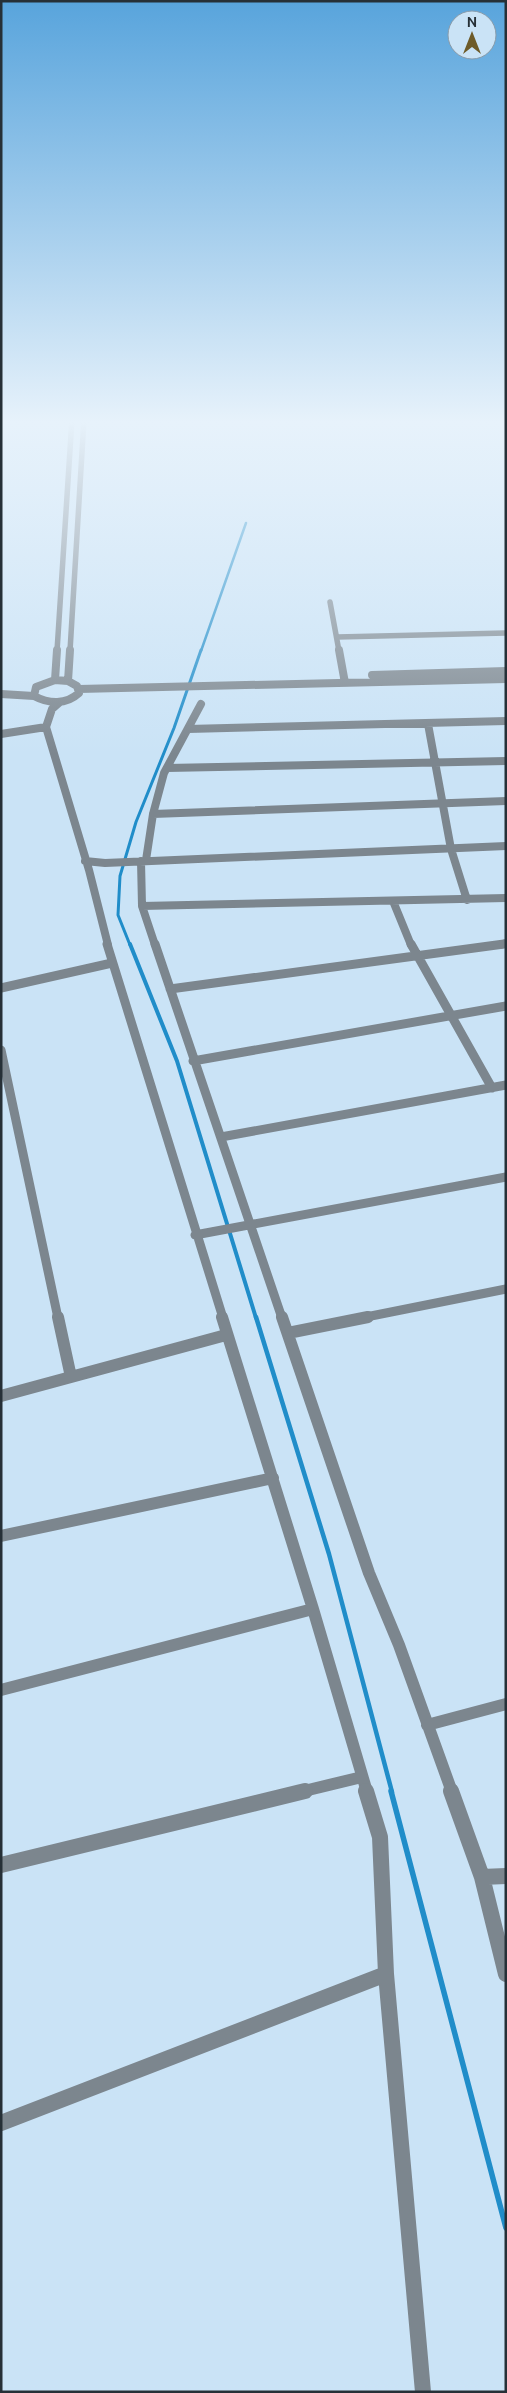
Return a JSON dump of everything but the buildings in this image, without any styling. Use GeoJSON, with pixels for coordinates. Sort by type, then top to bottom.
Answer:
{"type":"FeatureCollection","features":[{"type":"Feature","properties":{"kind":"street"},"geometry":{"type":"LineString","coordinates":[[55,680],[65,531]]}},
{"type":"Feature","properties":{"kind":"street"},"geometry":{"type":"LineString","coordinates":[[68,681],[77,531]]}},
{"type":"Feature","properties":{"kind":"street"},"geometry":{"type":"LineString","coordinates":[[330,602],[344,679]]}},
{"type":"Feature","properties":{"kind":"street"},"geometry":{"type":"LineString","coordinates":[[336,637],[506,633]]}},
{"type":"Feature","properties":{"kind":"street"},"geometry":{"type":"LineString","coordinates":[[34,696],[36,687],[42,683],[55,680],[68,681],[79,689],[249,685],[506,671]]}},
{"type":"Feature","properties":{"kind":"street"},"geometry":{"type":"LineString","coordinates":[[344,679],[506,679]]}},
{"type":"Feature","properties":{"kind":"street"},"geometry":{"type":"LineString","coordinates":[[1,694],[34,696],[44,701],[60,702],[72,698],[79,689]]}},
{"type":"Feature","properties":{"kind":"street"},"geometry":{"type":"LineString","coordinates":[[60,702],[52,709],[46,727],[85,861],[112,964],[226,1335],[273,1478],[380,1837],[386,1974],[423,2392]]}},
{"type":"Feature","properties":{"kind":"street"},"geometry":{"type":"LineString","coordinates":[[201,704],[167,768],[153,814],[140,861],[142,906],[193,1061],[221,1137],[249,1226],[288,1333],[369,1573],[399,1645],[482,1877],[506,1974]]}},
{"type":"Feature","properties":{"kind":"street"},"geometry":{"type":"LineString","coordinates":[[188,729],[506,721]]}},
{"type":"Feature","properties":{"kind":"street"},"geometry":{"type":"LineString","coordinates":[[428,724],[451,848],[467,900]]}},
{"type":"Feature","properties":{"kind":"street"},"geometry":{"type":"LineString","coordinates":[[1,734],[46,727]]}},
{"type":"Feature","properties":{"kind":"street"},"geometry":{"type":"LineString","coordinates":[[167,768],[435,764],[506,761]]}},
{"type":"Feature","properties":{"kind":"street"},"geometry":{"type":"LineString","coordinates":[[153,814],[506,801]]}},
{"type":"Feature","properties":{"kind":"street"},"geometry":{"type":"LineString","coordinates":[[85,861],[105,864],[506,846]]}},
{"type":"Feature","properties":{"kind":"street"},"geometry":{"type":"LineString","coordinates":[[142,906],[506,898]]}},
{"type":"Feature","properties":{"kind":"street"},"geometry":{"type":"LineString","coordinates":[[393,901],[416,956],[492,1088]]}},
{"type":"Feature","properties":{"kind":"street"},"geometry":{"type":"LineString","coordinates":[[170,989],[496,946],[506,943]]}},
{"type":"Feature","properties":{"kind":"street"},"geometry":{"type":"LineString","coordinates":[[1,988],[112,964]]}},
{"type":"Feature","properties":{"kind":"street"},"geometry":{"type":"LineString","coordinates":[[193,1061],[506,1006]]}},
{"type":"Feature","properties":{"kind":"street"},"geometry":{"type":"LineString","coordinates":[[1,1050],[71,1377]]}},
{"type":"Feature","properties":{"kind":"street"},"geometry":{"type":"LineString","coordinates":[[221,1137],[506,1085]]}},
{"type":"Feature","properties":{"kind":"street"},"geometry":{"type":"LineString","coordinates":[[195,1235],[506,1177]]}},
{"type":"Feature","properties":{"kind":"street"},"geometry":{"type":"LineString","coordinates":[[288,1333],[506,1290]]}},
{"type":"Feature","properties":{"kind":"street"},"geometry":{"type":"LineString","coordinates":[[1,1396],[226,1335]]}},
{"type":"Feature","properties":{"kind":"street"},"geometry":{"type":"LineString","coordinates":[[1,1536],[273,1478]]}},
{"type":"Feature","properties":{"kind":"street"},"geometry":{"type":"LineString","coordinates":[[1,1690],[313,1609]]}},
{"type":"Feature","properties":{"kind":"street"},"geometry":{"type":"LineString","coordinates":[[428,1725],[506,1704]]}},
{"type":"Feature","properties":{"kind":"street"},"geometry":{"type":"LineString","coordinates":[[1,1865],[362,1777]]}},
{"type":"Feature","properties":{"kind":"street"},"geometry":{"type":"LineString","coordinates":[[482,1877],[506,1876]]}},
{"type":"Feature","properties":{"kind":"street"},"geometry":{"type":"LineString","coordinates":[[1,2123],[386,1974]]}},
{"type":"Feature","properties":{"kind":"waterway"},"geometry":{"type":"LineString","coordinates":[[201,651],[243,531]]}},
{"type":"Feature","properties":{"kind":"waterway"},"geometry":{"type":"LineString","coordinates":[[130,945],[118,915],[120,876],[136,822],[174,728],[201,650]]}},
{"type":"Feature","properties":{"kind":"waterway"},"geometry":{"type":"LineString","coordinates":[[130,944],[177,1061],[256,1318]]}},
{"type":"Feature","properties":{"kind":"waterway"},"geometry":{"type":"LineString","coordinates":[[256,1317],[329,1554],[392,1792]]}},
{"type":"Feature","properties":{"kind":"waterway"},"geometry":{"type":"LineString","coordinates":[[391,1791],[506,2228]]}}]}
